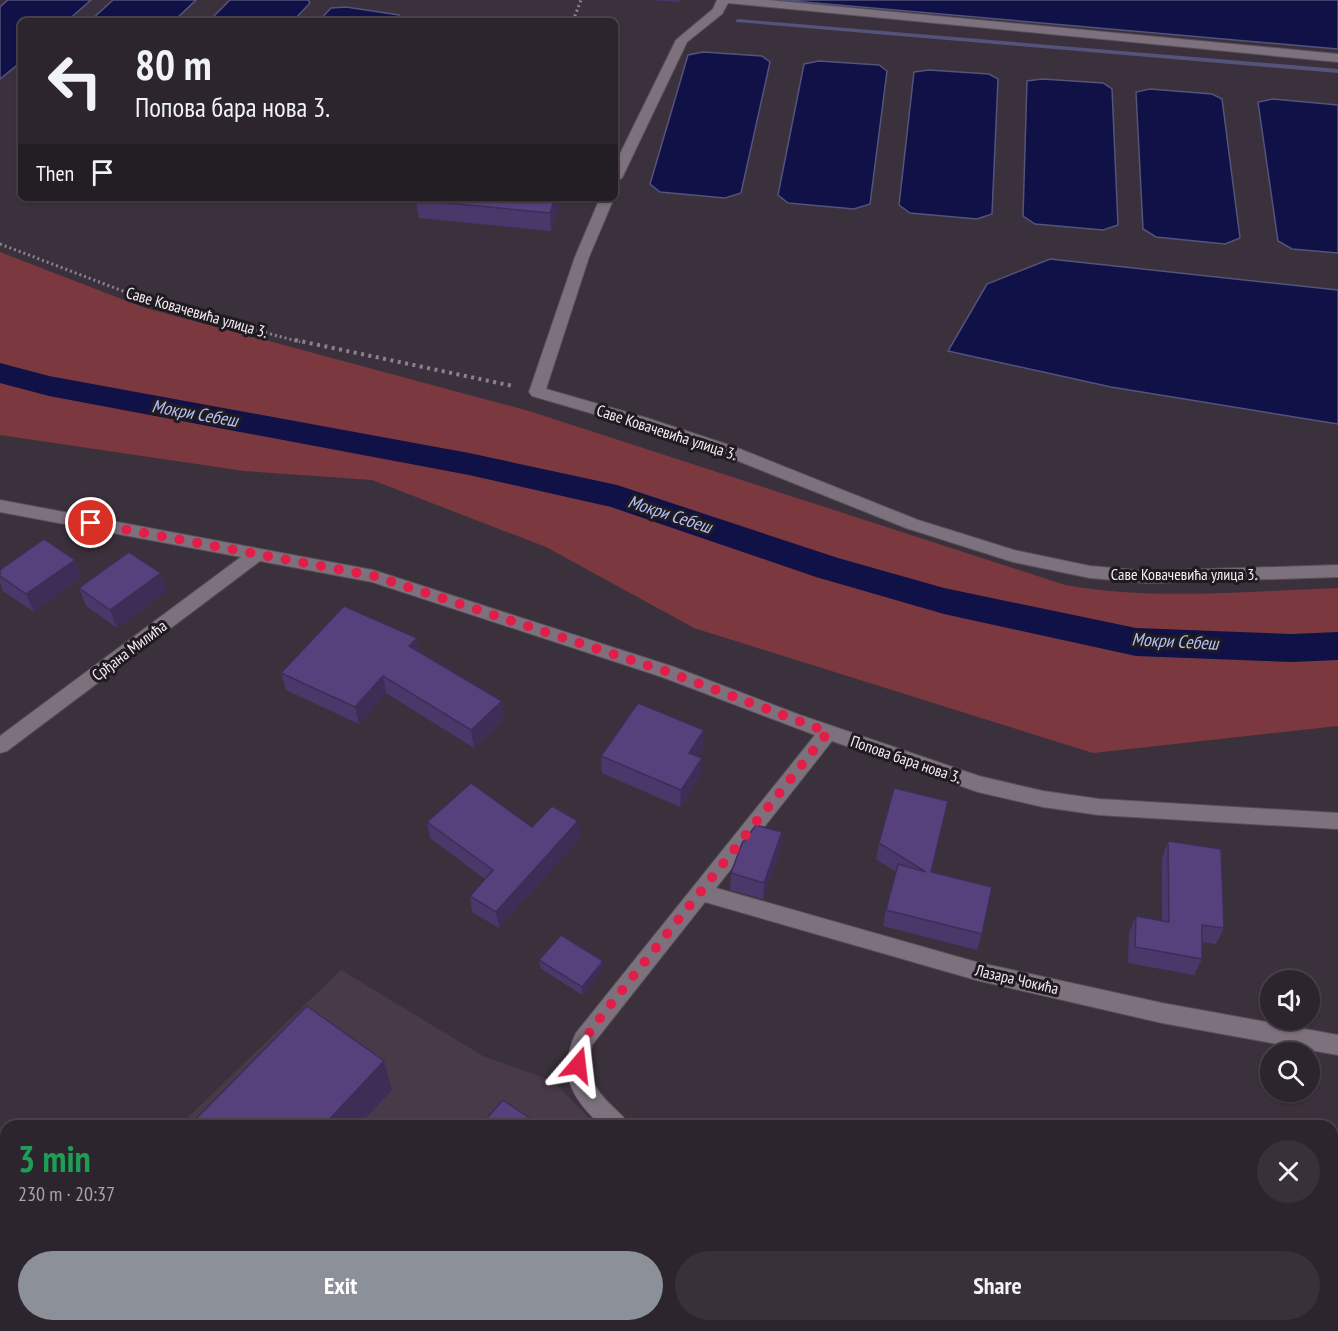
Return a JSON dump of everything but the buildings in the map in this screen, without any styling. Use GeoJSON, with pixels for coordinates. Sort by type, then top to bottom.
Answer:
{"type":"FeatureCollection","features":[{"type":"Feature","properties":{"kind":"street"},"geometry":{"type":"LineString","coordinates":[[618,172],[682,40],[718,11],[723,0]]}},
{"type":"Feature","properties":{"kind":"street"},"geometry":{"type":"LineString","coordinates":[[731,0],[1338,58]]}},
{"type":"Feature","properties":{"kind":"street"},"geometry":{"type":"LineString","coordinates":[[537,392],[582,257],[605,201]]}},
{"type":"Feature","properties":{"kind":"street","name":"Саве Ковачевића улица 3."},"geometry":{"type":"LineString","coordinates":[[537,392],[641,422],[729,451],[912,524],[1013,556],[1090,572],[1147,577],[1338,572]]}},
{"type":"Feature","properties":{"kind":"street","name":"Попова бара нова 3."},"geometry":{"type":"LineString","coordinates":[[0,506],[374,576],[668,672],[828,732],[978,784],[1043,799],[1125,809],[1338,821]]}},
{"type":"Feature","properties":{"kind":"street","name":"Срђана Милића"},"geometry":{"type":"LineString","coordinates":[[0,746],[257,554]]}},
{"type":"Feature","properties":{"kind":"street"},"geometry":{"type":"LineString","coordinates":[[611,1120],[589,1101],[580,1084],[578,1065],[582,1043],[828,732]]}},
{"type":"Feature","properties":{"kind":"street","name":"Лазара Чокића"},"geometry":{"type":"LineString","coordinates":[[700,892],[976,971],[1162,1013],[1338,1045]]}},
{"type":"Feature","properties":{"kind":"path"},"geometry":{"type":"LineString","coordinates":[[574,18],[580,0]]}},
{"type":"Feature","properties":{"kind":"path","name":"Саве Ковачевића улица 3."},"geometry":{"type":"LineString","coordinates":[[0,244],[149,301],[302,342],[433,368],[537,392]]}},
{"type":"Feature","properties":{"kind":"shaded area"},"geometry":{"type":"Polygon","coordinates":[[[8,0],[91,0],[70,18],[18,18],[18,64],[0,79],[0,7],[8,0]]]}},
{"type":"Feature","properties":{"kind":"shaded area"},"geometry":{"type":"Polygon","coordinates":[[[113,0],[196,0],[177,18],[93,18],[113,0]]]}},
{"type":"Feature","properties":{"kind":"shaded area"},"geometry":{"type":"Polygon","coordinates":[[[230,0],[308,0],[310,3],[296,18],[212,18],[230,0]]]}},
{"type":"Feature","properties":{"kind":"shaded area"},"geometry":{"type":"Polygon","coordinates":[[[781,0],[1338,0],[1338,49],[781,0]]]}},
{"type":"Feature","properties":{"kind":"shaded area"},"geometry":{"type":"Polygon","coordinates":[[[346,7],[399,15],[401,18],[322,18],[331,8],[346,7]]]}},
{"type":"Feature","properties":{"kind":"shaded area"},"geometry":{"type":"Polygon","coordinates":[[[703,52],[762,56],[770,62],[741,193],[725,198],[660,192],[650,184],[688,55],[703,52]]]}},
{"type":"Feature","properties":{"kind":"shaded area"},"geometry":{"type":"Polygon","coordinates":[[[819,61],[879,65],[887,71],[870,204],[854,209],[788,203],[778,195],[804,64],[819,61]]]}},
{"type":"Feature","properties":{"kind":"shaded area"},"geometry":{"type":"Polygon","coordinates":[[[929,70],[989,74],[998,79],[992,214],[977,219],[910,213],[899,205],[914,72],[929,70]]]}},
{"type":"Feature","properties":{"kind":"shaded area"},"geometry":{"type":"Polygon","coordinates":[[[1042,79],[1103,83],[1112,89],[1118,225],[1103,230],[1035,224],[1023,216],[1027,81],[1042,79]]]}},
{"type":"Feature","properties":{"kind":"shaded area"},"geometry":{"type":"Polygon","coordinates":[[[1150,89],[1212,94],[1222,99],[1240,238],[1225,244],[1156,237],[1143,229],[1136,92],[1150,89]]]}},
{"type":"Feature","properties":{"kind":"shaded area"},"geometry":{"type":"Polygon","coordinates":[[[1273,99],[1338,105],[1338,253],[1292,249],[1278,241],[1258,102],[1273,99]]]}},
{"type":"Feature","properties":{"kind":"shaded area"},"geometry":{"type":"Polygon","coordinates":[[[0,252],[142,307],[529,411],[1065,585],[1133,593],[1167,594],[1338,588],[1338,726],[1093,753],[694,628],[546,547],[372,480],[244,471],[0,435],[0,252]]]}},
{"type":"Feature","properties":{"kind":"shaded area"},"geometry":{"type":"Polygon","coordinates":[[[1050,259],[1338,290],[1338,424],[1111,387],[948,351],[987,284],[1050,259]]]}},
{"type":"Feature","properties":{"kind":"shaded area"},"geometry":{"type":"Polygon","coordinates":[[[341,970],[483,1056],[553,1081],[591,1120],[185,1120],[341,970]]]}},
{"type":"Feature","properties":{"kind":"waterway"},"geometry":{"type":"LineString","coordinates":[[738,21],[1338,71]]}},
{"type":"Feature","properties":{"kind":"waterway","name":"Мокри Себеш"},"geometry":{"type":"LineString","coordinates":[[0,373],[49,386],[469,464],[617,497],[829,568],[944,601],[1136,642],[1292,648],[1338,646]]}},
{"type":"Feature","properties":{"kind":"route"},"geometry":{"type":"LineString","coordinates":[[91,523],[374,576],[668,672],[828,732],[603,1014],[582,1043],[578,1065]]}}]}
